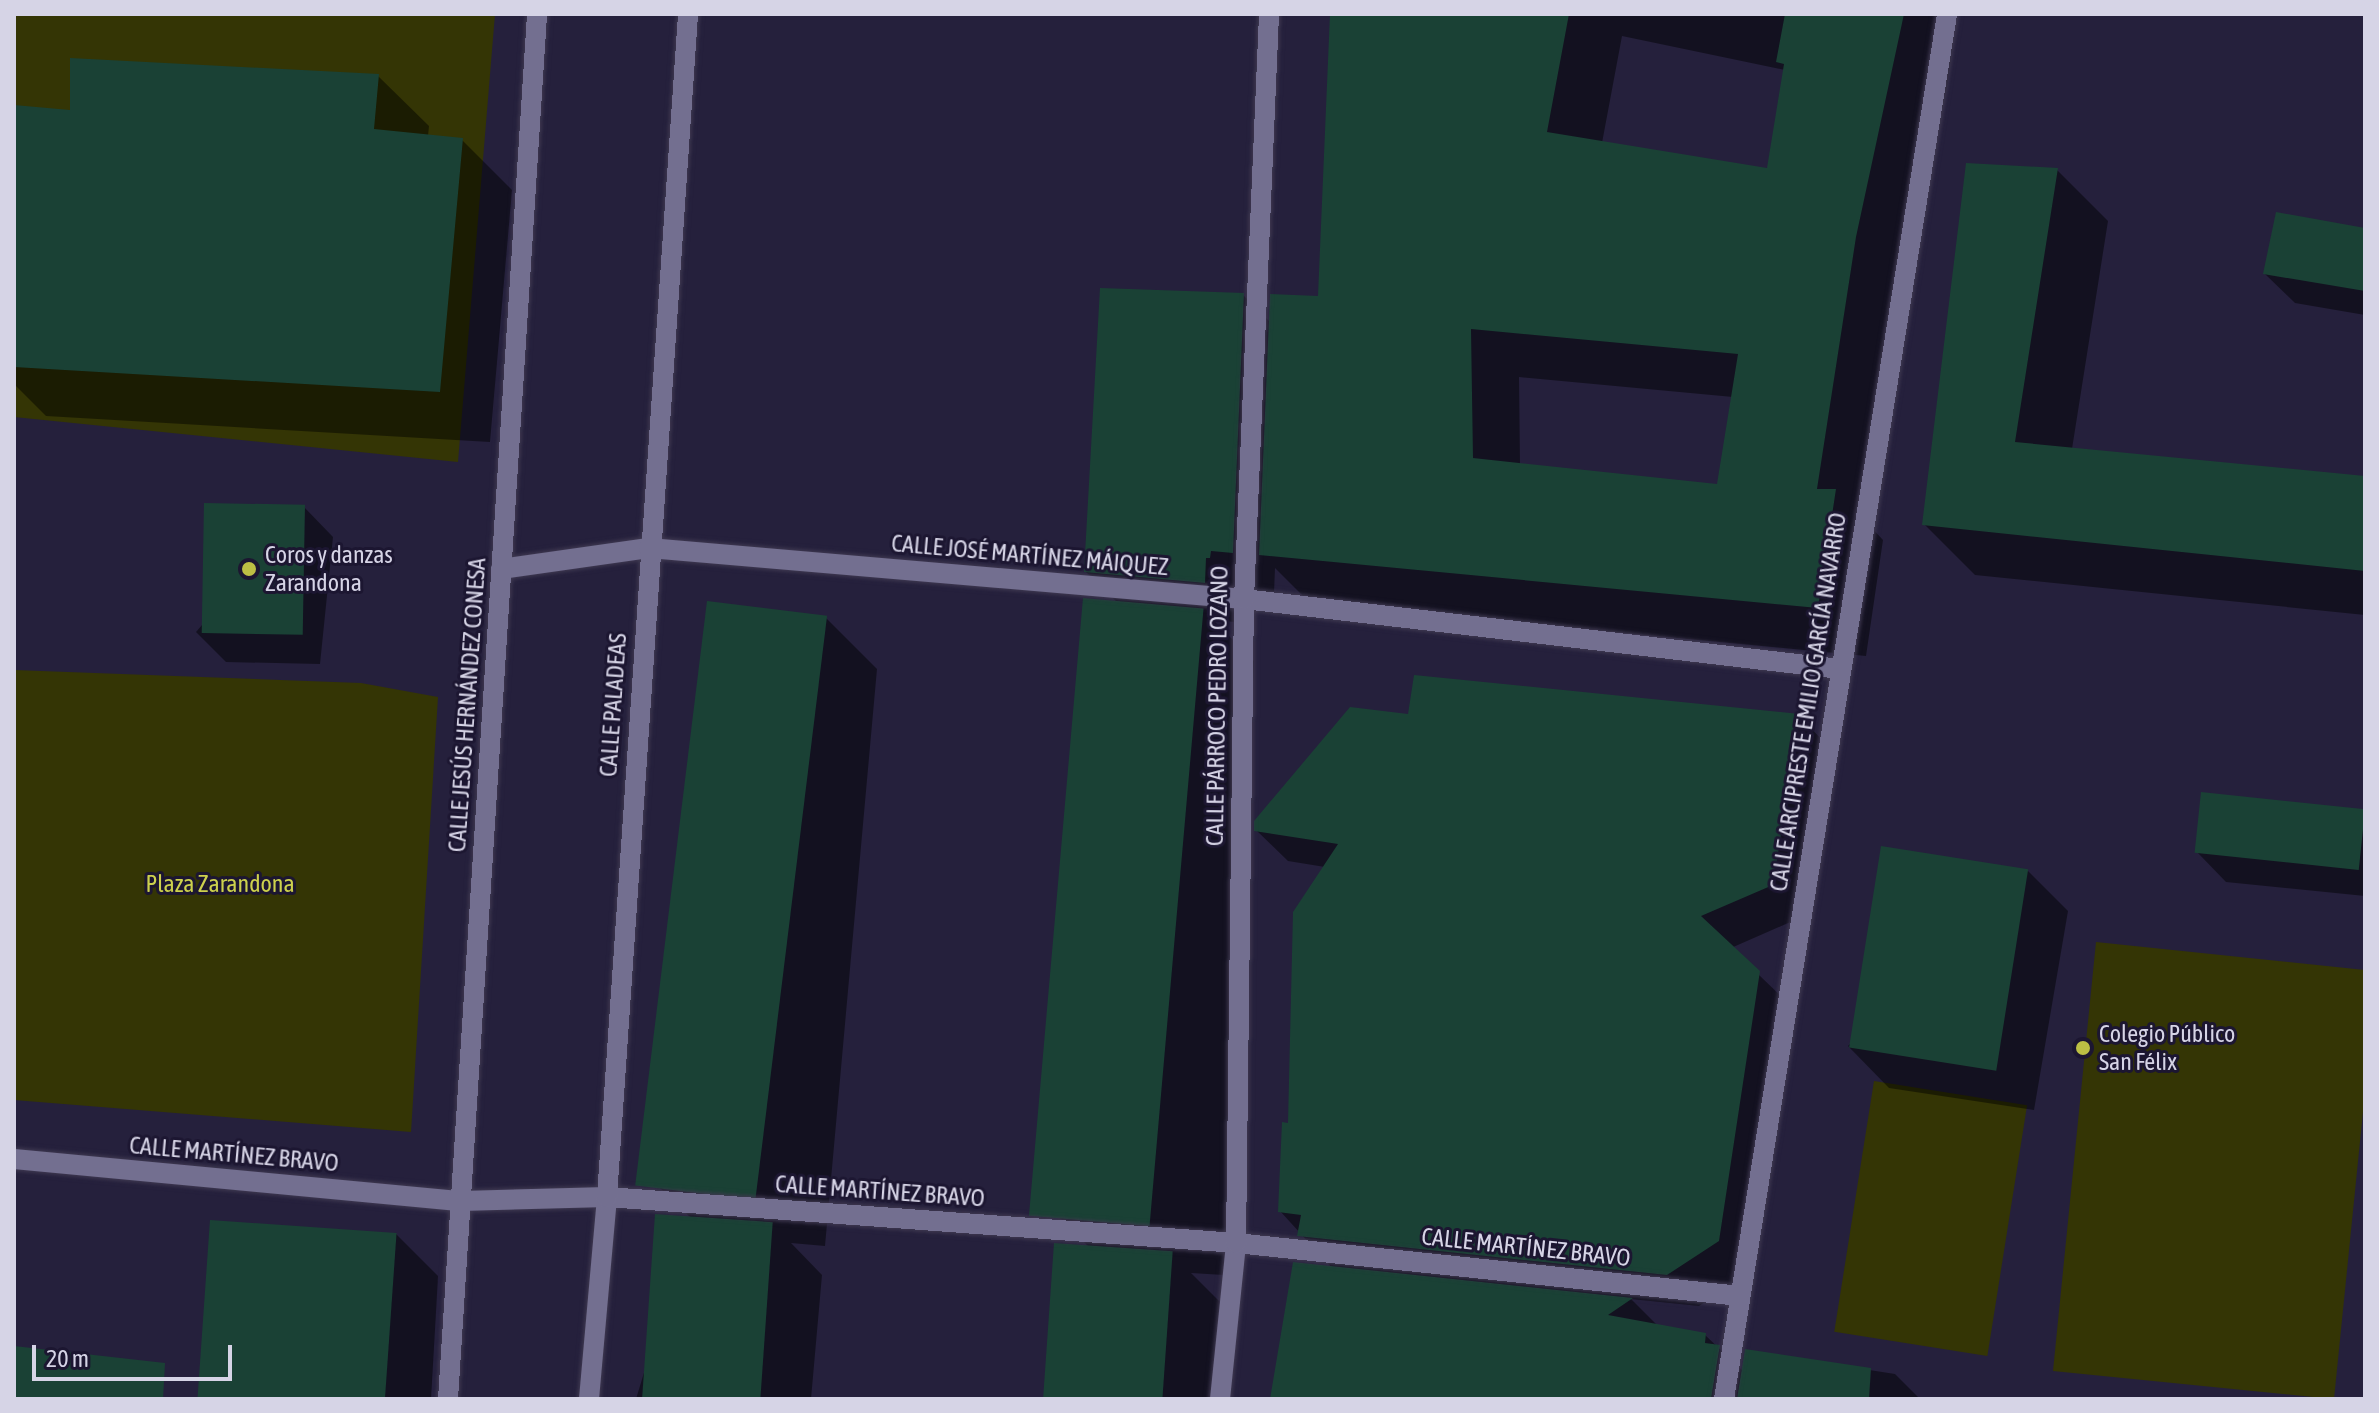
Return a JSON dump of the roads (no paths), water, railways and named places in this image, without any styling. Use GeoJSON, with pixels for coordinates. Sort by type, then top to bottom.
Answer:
{"type":"FeatureCollection","features":[{"type":"Feature","properties":{"kind":"street","name":"CALLE JESÚS HERNÁNDEZ CONESA"},"geometry":{"type":"LineString","coordinates":[[448,1399],[537,14]]}},
{"type":"Feature","properties":{"kind":"street","name":"CALLE PALADEAS"},"geometry":{"type":"LineString","coordinates":[[589,1399],[607,1197],[649,548],[688,14]]}},
{"type":"Feature","properties":{"kind":"street","name":"CALLE PÁRROCO PEDRO LOZANO"},"geometry":{"type":"LineString","coordinates":[[1220,1399],[1236,1243],[1244,599],[1269,14]]}},
{"type":"Feature","properties":{"kind":"street","name":"CALLE ARCIPRESTE EMILIO GARCÍA NAVARRO"},"geometry":{"type":"LineString","coordinates":[[1724,1399],[1947,14]]}},
{"type":"Feature","properties":{"kind":"street","name":"CALLE JOSÉ MARTÍNEZ MÁIQUEZ"},"geometry":{"type":"LineString","coordinates":[[501,569],[649,548],[1244,599],[1840,669]]}},
{"type":"Feature","properties":{"kind":"street","name":"CALLE MARTÍNEZ BRAVO"},"geometry":{"type":"LineString","coordinates":[[14,1159],[461,1201],[607,1197],[1236,1243],[1740,1296]]}},
{"type":"Feature","properties":{"kind":"place","name":"Coros y danzas Zarandona"},"geometry":{"type":"Point","coordinates":[249,569]}},
{"type":"Feature","properties":{"kind":"place","name":"Colegio Público San Félix"},"geometry":{"type":"Point","coordinates":[2083,1048]}},
{"type":"Feature","properties":{"kind":"park label","name":"Plaza Zarandona"},"geometry":{"type":"Point","coordinates":[220,884]}}]}
